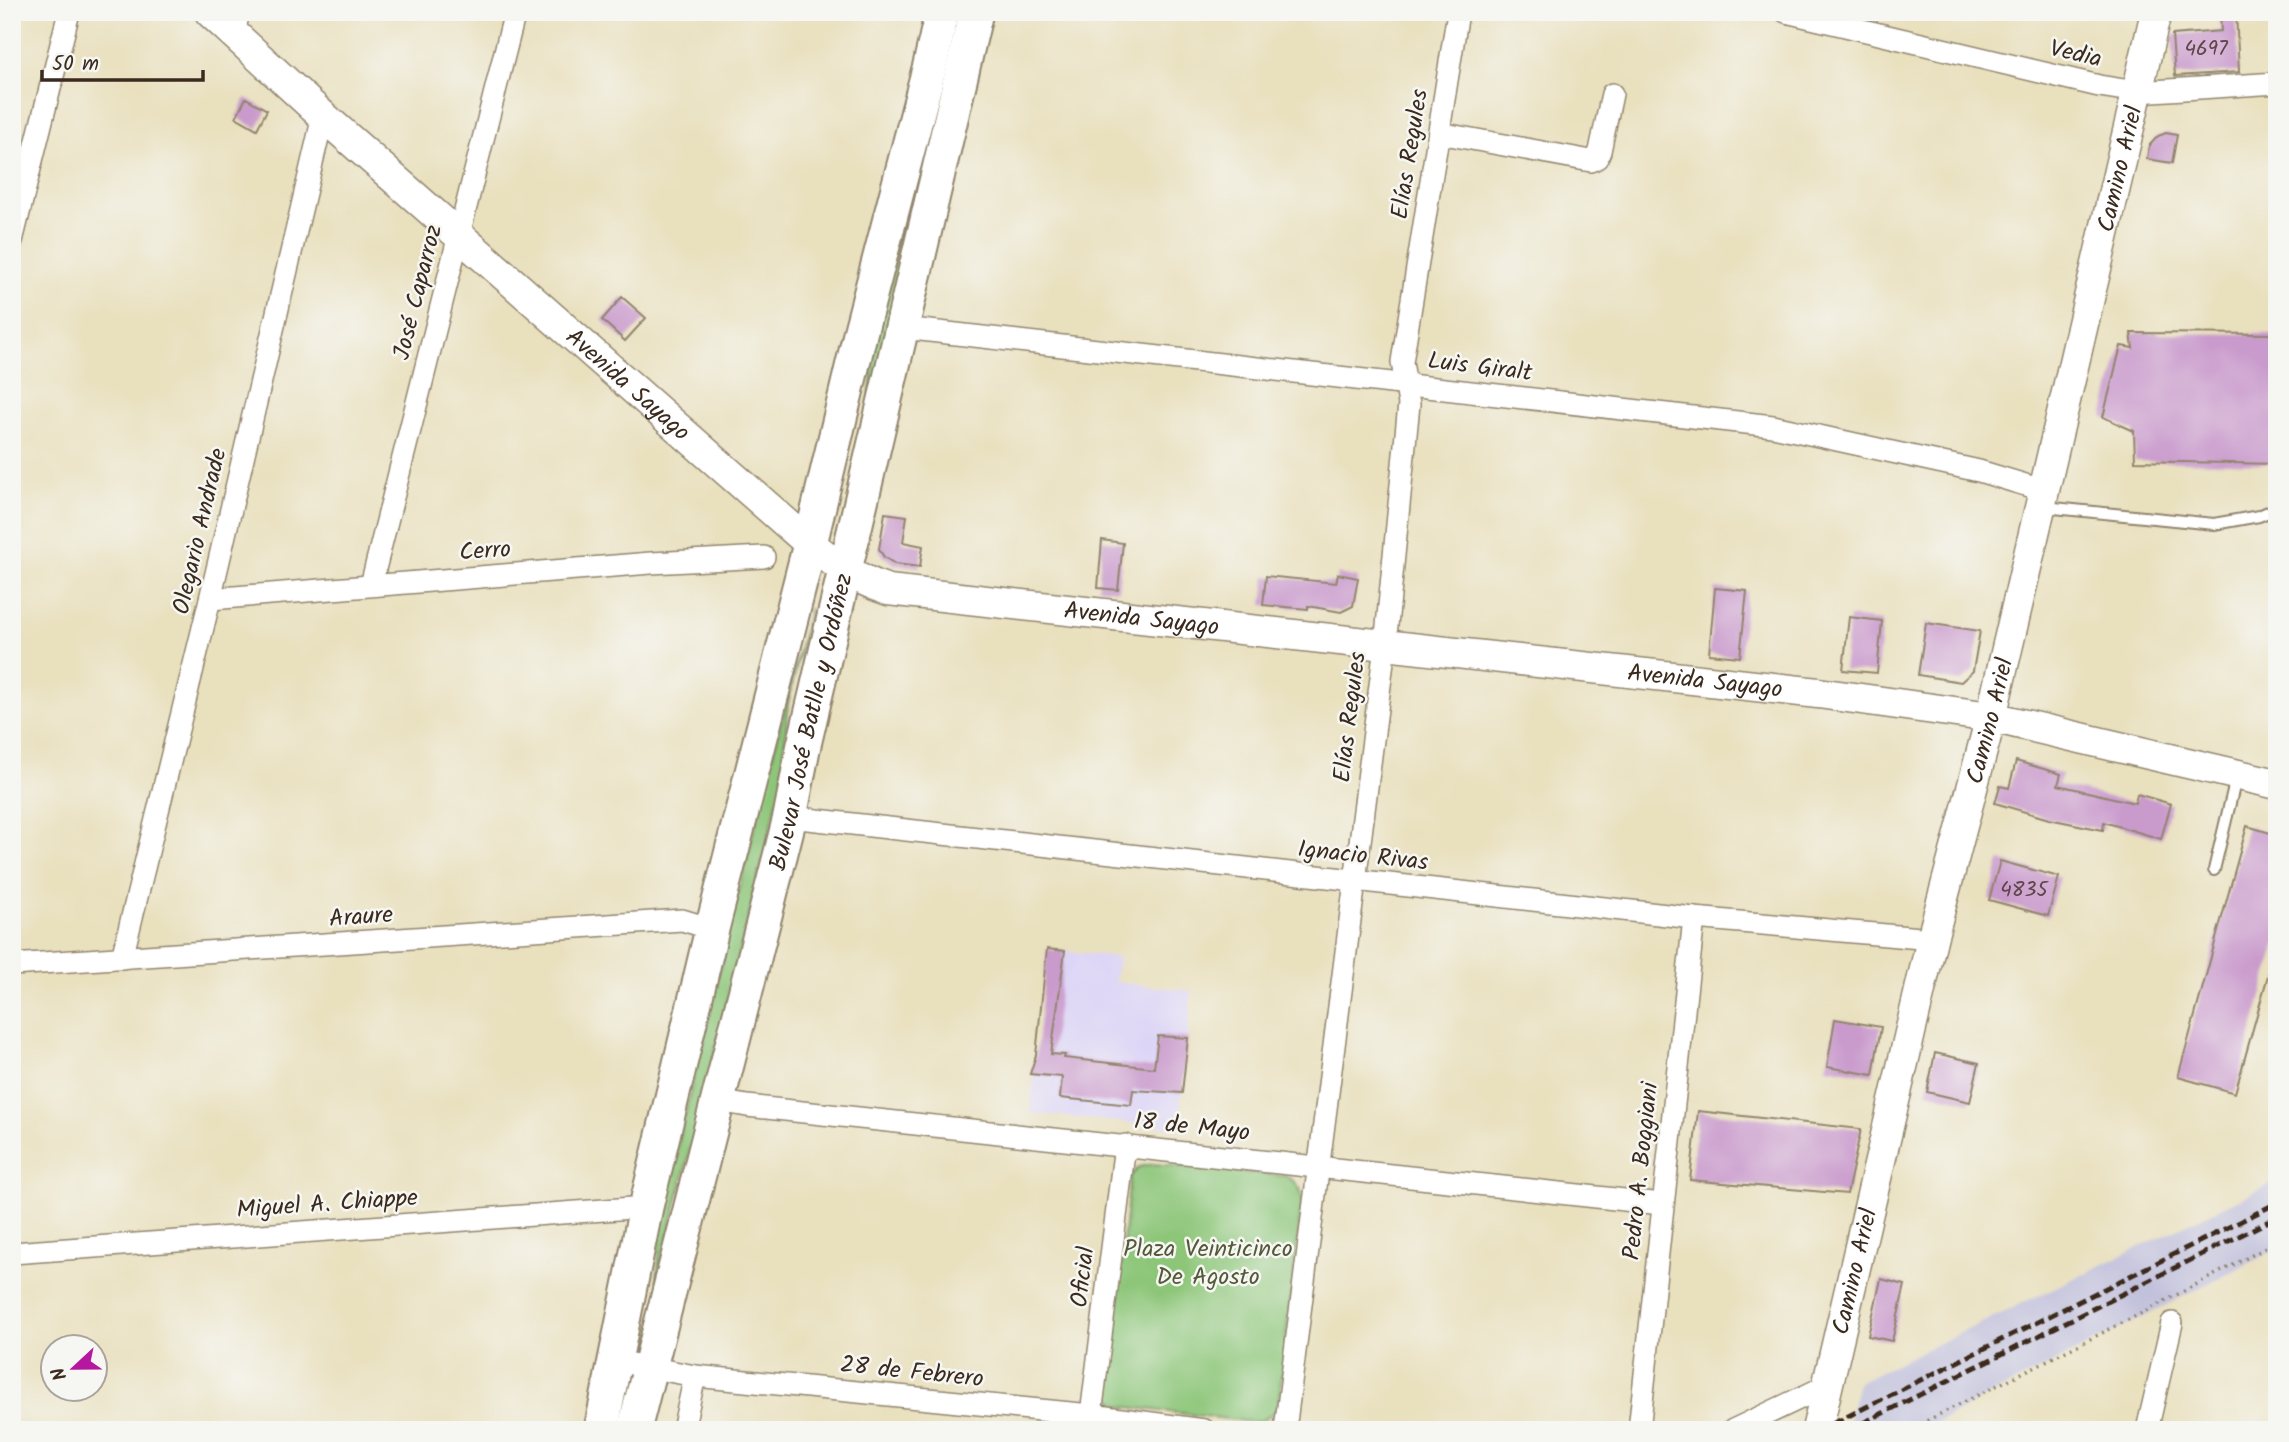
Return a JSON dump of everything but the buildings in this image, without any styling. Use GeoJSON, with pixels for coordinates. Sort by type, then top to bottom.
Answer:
{"type":"FeatureCollection","features":[{"type":"Feature","properties":{"kind":"main road","name":"Bulevar José Batlle y Ordóñez"},"geometry":{"type":"LineString","coordinates":[[601,1430],[646,1207],[712,929],[942,12]]}},
{"type":"Feature","properties":{"kind":"main road","name":"Bulevar José Batlle y Ordóñez"},"geometry":{"type":"LineString","coordinates":[[634,1430],[790,817],[803,748],[976,12]]}},
{"type":"Feature","properties":{"kind":"street"},"geometry":{"type":"LineString","coordinates":[[12,240],[69,12]]}},
{"type":"Feature","properties":{"kind":"street","name":"Avenida Sayago"},"geometry":{"type":"LineString","coordinates":[[210,12],[236,23],[323,116],[810,544],[845,571],[865,582],[888,590],[1818,693],[1991,717],[2277,784]]}},
{"type":"Feature","properties":{"kind":"street","name":"José Caparroz"},"geometry":{"type":"LineString","coordinates":[[371,585],[515,12]]}},
{"type":"Feature","properties":{"kind":"street","name":"Elías Regules"},"geometry":{"type":"LineString","coordinates":[[1284,1430],[1385,646],[1409,404],[1402,362],[1458,12]]}},
{"type":"Feature","properties":{"kind":"street","name":"Vedia"},"geometry":{"type":"LineString","coordinates":[[1786,12],[2099,86],[2137,92],[2277,83]]}},
{"type":"Feature","properties":{"kind":"street","name":"Camino Ariel"},"geometry":{"type":"LineString","coordinates":[[1816,1430],[1932,939],[1991,717],[2156,12]]}},
{"type":"Feature","properties":{"kind":"street"},"geometry":{"type":"LineString","coordinates":[[1439,133],[1591,161],[1597,158],[1600,151],[1612,94]]}},
{"type":"Feature","properties":{"kind":"street","name":"Olegario Andrade"},"geometry":{"type":"LineString","coordinates":[[122,958],[210,599],[323,116]]}},
{"type":"Feature","properties":{"kind":"street","name":"Luis Giralt"},"geometry":{"type":"LineString","coordinates":[[903,328],[1773,426],[1979,471],[2043,499]]}},
{"type":"Feature","properties":{"kind":"street","name":"Cerro"},"geometry":{"type":"LineString","coordinates":[[210,599],[764,557]]}},
{"type":"Feature","properties":{"kind":"street","name":"Ignacio Rivas"},"geometry":{"type":"LineString","coordinates":[[790,817],[1694,918],[1932,939]]}},
{"type":"Feature","properties":{"kind":"street","name":"Pedro A. Boggiani"},"geometry":{"type":"LineString","coordinates":[[1639,1430],[1694,918]]}},
{"type":"Feature","properties":{"kind":"street","name":"Araure"},"geometry":{"type":"LineString","coordinates":[[12,965],[682,920],[712,929]]}},
{"type":"Feature","properties":{"kind":"street","name":"18 de Mayo"},"geometry":{"type":"LineString","coordinates":[[718,1101],[1662,1204]]}},
{"type":"Feature","properties":{"kind":"street","name":"Oficial"},"geometry":{"type":"LineString","coordinates":[[1091,1416],[1125,1145]]}},
{"type":"Feature","properties":{"kind":"street","name":"Miguel A. Chiappe"},"geometry":{"type":"LineString","coordinates":[[12,1253],[646,1207]]}},
{"type":"Feature","properties":{"kind":"street"},"geometry":{"type":"LineString","coordinates":[[2147,1430],[2172,1323]]}},
{"type":"Feature","properties":{"kind":"street","name":"28 de Febrero"},"geometry":{"type":"LineString","coordinates":[[616,1361],[695,1376],[1204,1430]]}},
{"type":"Feature","properties":{"kind":"street"},"geometry":{"type":"LineString","coordinates":[[682,1430],[695,1376]]}},
{"type":"Feature","properties":{"kind":"street"},"geometry":{"type":"LineString","coordinates":[[1733,1430],[1828,1385]]}},
{"type":"Feature","properties":{"kind":"lane"},"geometry":{"type":"LineString","coordinates":[[2043,499],[2214,524],[2259,516],[2277,508]]}},
{"type":"Feature","properties":{"kind":"lane"},"geometry":{"type":"LineString","coordinates":[[2214,870],[2237,775]]}},
{"type":"Feature","properties":{"kind":"path"},"geometry":{"type":"LineString","coordinates":[[1908,1430],[2277,1242]]}},
{"type":"Feature","properties":{"kind":"shaded area"},"geometry":{"type":"Polygon","coordinates":[[[1047,949],[1118,957],[1115,982],[1192,991],[1178,1128],[1030,1113],[1047,949]]]}},
{"type":"Feature","properties":{"kind":"shaded area"},"geometry":{"type":"Polygon","coordinates":[[[2277,1181],[2277,1249],[1922,1430],[1846,1430],[1858,1382],[2277,1181]]]}},
{"type":"Feature","properties":{"kind":"green space"},"geometry":{"type":"Polygon","coordinates":[[[952,12],[961,12],[869,408],[875,329],[952,12]]]}},
{"type":"Feature","properties":{"kind":"green space"},"geometry":{"type":"Polygon","coordinates":[[[810,608],[788,704],[782,783],[657,1282],[662,1211],[736,900],[810,608]]]}},
{"type":"Feature","properties":{"kind":"green space","name":"Plaza Veinticinco De Agosto"},"geometry":{"type":"Polygon","coordinates":[[[1154,1164],[1285,1176],[1293,1180],[1300,1189],[1302,1202],[1279,1397],[1275,1412],[1260,1421],[1120,1406],[1110,1395],[1108,1385],[1130,1177],[1139,1167],[1154,1164]]]}},
{"type":"Feature","properties":{"kind":"railway"},"geometry":{"type":"LineString","coordinates":[[1820,1430],[2277,1203]]}},
{"type":"Feature","properties":{"kind":"railway"},"geometry":{"type":"LineString","coordinates":[[1849,1430],[2277,1217]]}}]}
